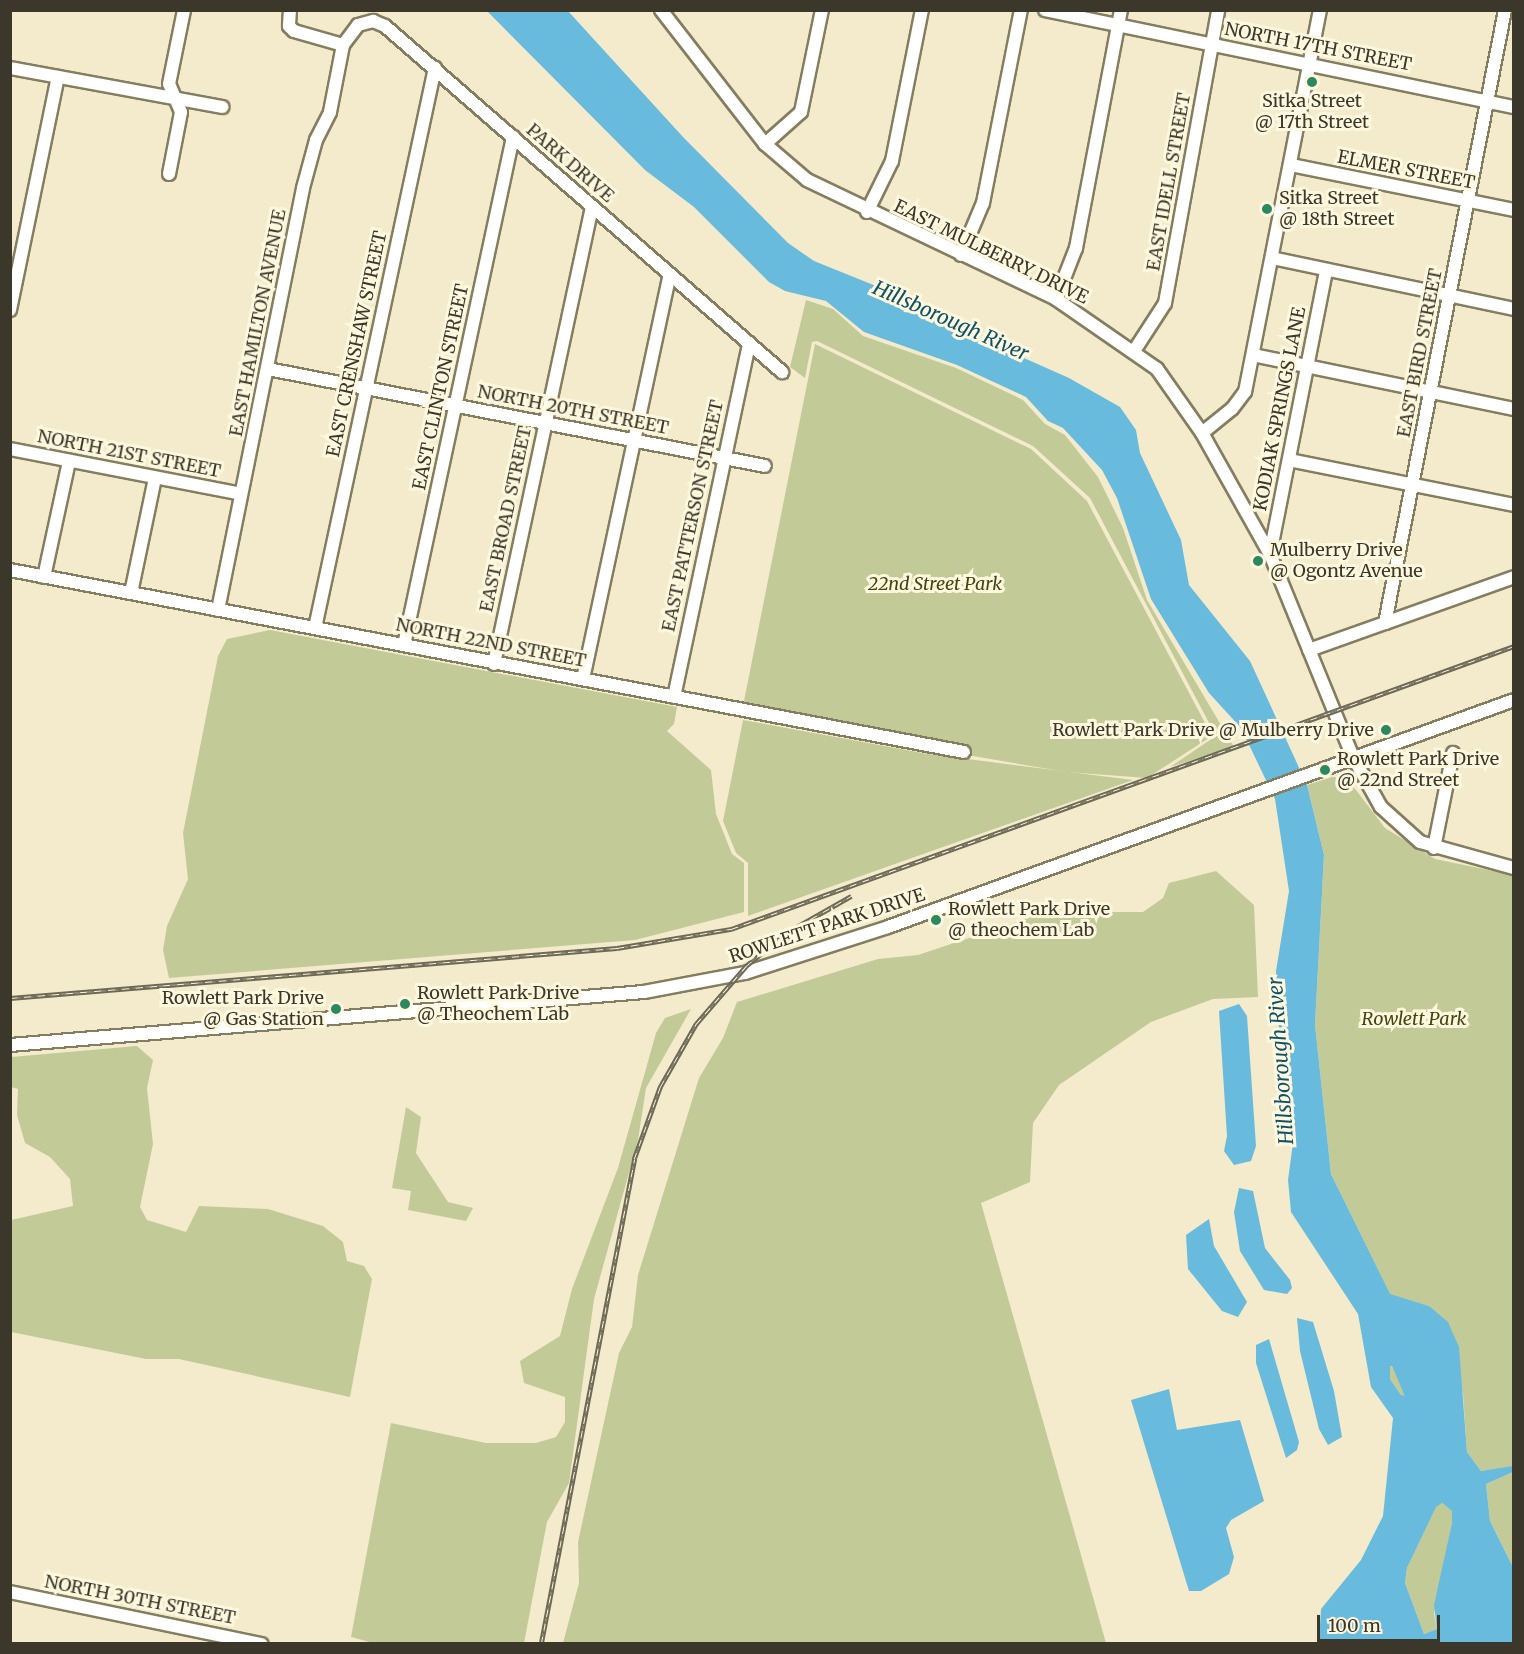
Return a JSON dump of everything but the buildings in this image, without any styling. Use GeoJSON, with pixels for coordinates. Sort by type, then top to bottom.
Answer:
{"type":"FeatureCollection","features":[{"type":"Feature","properties":{"kind":"street"},"geometry":{"type":"LineString","coordinates":[[169,174],[181,112],[170,84],[184,10]]}},
{"type":"Feature","properties":{"kind":"street"},"geometry":{"type":"LineString","coordinates":[[290,10],[289,26],[294,31],[343,45]]}},
{"type":"Feature","properties":{"kind":"street","name":"EAST MULBERRY DRIVE"},"geometry":{"type":"LineString","coordinates":[[661,10],[765,144],[807,180],[867,212],[1056,299],[1134,351],[1174,389],[1202,433],[1269,554],[1353,757]]}},
{"type":"Feature","properties":{"kind":"street"},"geometry":{"type":"LineString","coordinates":[[765,144],[801,112],[822,10]]}},
{"type":"Feature","properties":{"kind":"street"},"geometry":{"type":"LineString","coordinates":[[867,212],[892,161],[922,10]]}},
{"type":"Feature","properties":{"kind":"street"},"geometry":{"type":"LineString","coordinates":[[961,255],[983,203],[1022,10]]}},
{"type":"Feature","properties":{"kind":"street","name":"NORTH 17TH STREET"},"geometry":{"type":"LineString","coordinates":[[1046,10],[1212,45],[1310,61],[1514,107]]}},
{"type":"Feature","properties":{"kind":"street"},"geometry":{"type":"LineString","coordinates":[[1056,299],[1076,248],[1121,10]]}},
{"type":"Feature","properties":{"kind":"street","name":"EAST IDELL STREET"},"geometry":{"type":"LineString","coordinates":[[1134,351],[1165,303],[1218,10]]}},
{"type":"Feature","properties":{"kind":"street"},"geometry":{"type":"LineString","coordinates":[[1202,433],[1232,409],[1245,392],[1320,10]]}},
{"type":"Feature","properties":{"kind":"street","name":"EAST BIRD STREET"},"geometry":{"type":"LineString","coordinates":[[1385,623],[1505,10]]}},
{"type":"Feature","properties":{"kind":"street","name":"PARK DRIVE"},"geometry":{"type":"LineString","coordinates":[[343,45],[358,25],[373,21],[435,68],[782,372]]}},
{"type":"Feature","properties":{"kind":"street","name":"EAST HAMILTON AVENUE"},"geometry":{"type":"LineString","coordinates":[[218,610],[303,188],[316,140],[330,112],[343,45]]}},
{"type":"Feature","properties":{"kind":"street"},"geometry":{"type":"LineString","coordinates":[[10,68],[222,107]]}},
{"type":"Feature","properties":{"kind":"street","name":"EAST CRENSHAW STREET"},"geometry":{"type":"LineString","coordinates":[[315,628],[435,68]]}},
{"type":"Feature","properties":{"kind":"street"},"geometry":{"type":"LineString","coordinates":[[10,310],[58,77]]}},
{"type":"Feature","properties":{"kind":"street","name":"EAST CLINTON STREET"},"geometry":{"type":"LineString","coordinates":[[404,645],[513,137]]}},
{"type":"Feature","properties":{"kind":"street","name":"ELMER STREET"},"geometry":{"type":"LineString","coordinates":[[1290,165],[1514,210]]}},
{"type":"Feature","properties":{"kind":"street","name":"EAST BROAD STREET"},"geometry":{"type":"LineString","coordinates":[[494,664],[592,206]]}},
{"type":"Feature","properties":{"kind":"street"},"geometry":{"type":"LineString","coordinates":[[1272,258],[1514,309]]}},
{"type":"Feature","properties":{"kind":"street","name":"KODIAK SPRINGS LANE"},"geometry":{"type":"LineString","coordinates":[[1269,554],[1326,270]]}},
{"type":"Feature","properties":{"kind":"street"},"geometry":{"type":"LineString","coordinates":[[583,679],[670,274]]}},
{"type":"Feature","properties":{"kind":"street","name":"EAST PATTERSON STREET"},"geometry":{"type":"LineString","coordinates":[[674,697],[749,343]]}},
{"type":"Feature","properties":{"kind":"street"},"geometry":{"type":"LineString","coordinates":[[1253,355],[1514,409]]}},
{"type":"Feature","properties":{"kind":"street","name":"NORTH 20TH STREET"},"geometry":{"type":"LineString","coordinates":[[268,369],[765,466]]}},
{"type":"Feature","properties":{"kind":"street","name":"NORTH 21ST STREET"},"geometry":{"type":"LineString","coordinates":[[10,449],[241,494]]}},
{"type":"Feature","properties":{"kind":"street"},"geometry":{"type":"LineString","coordinates":[[44,577],[69,460]]}},
{"type":"Feature","properties":{"kind":"street"},"geometry":{"type":"LineString","coordinates":[[1289,460],[1514,505]]}},
{"type":"Feature","properties":{"kind":"street"},"geometry":{"type":"LineString","coordinates":[[131,593],[155,478]]}},
{"type":"Feature","properties":{"kind":"street","name":"NORTH 22ND STREET"},"geometry":{"type":"LineString","coordinates":[[10,570],[964,752]]}},
{"type":"Feature","properties":{"kind":"street"},"geometry":{"type":"LineString","coordinates":[[1309,650],[1514,577]]}},
{"type":"Feature","properties":{"kind":"street","name":"ROWLETT PARK DRIVE"},"geometry":{"type":"LineString","coordinates":[[10,1045],[403,1014],[698,984],[821,951],[1260,789],[1514,700]]}},
{"type":"Feature","properties":{"kind":"street"},"geometry":{"type":"LineString","coordinates":[[1434,848],[1453,753]]}},
{"type":"Feature","properties":{"kind":"street"},"geometry":{"type":"LineString","coordinates":[[1353,757],[1381,807],[1420,842],[1434,848],[1514,868]]}},
{"type":"Feature","properties":{"kind":"street","name":"NORTH 30TH STREET"},"geometry":{"type":"LineString","coordinates":[[10,1592],[262,1644]]}},
{"type":"Feature","properties":{"kind":"green space"},"geometry":{"type":"Polygon","coordinates":[[[806,300],[833,309],[863,336],[956,368],[1023,400],[1045,424],[1065,435],[1098,477],[1123,528],[1147,600],[1234,747],[1170,767],[1216,736],[1090,498],[1033,446],[817,341],[812,342],[805,378],[790,367],[806,300]]]}},
{"type":"Feature","properties":{"kind":"green space","name":"22nd Street Park"},"geometry":{"type":"Polygon","coordinates":[[[815,344],[1031,449],[1087,501],[1212,736],[1147,778],[1066,772],[741,716],[815,344]]]}},
{"type":"Feature","properties":{"kind":"green space"},"geometry":{"type":"Polygon","coordinates":[[[270,630],[677,707],[674,724],[667,731],[711,770],[716,814],[732,854],[744,863],[744,912],[635,940],[169,978],[163,950],[167,926],[188,879],[183,833],[218,656],[227,639],[270,630]]]}},
{"type":"Feature","properties":{"kind":"green space"},"geometry":{"type":"Polygon","coordinates":[[[743,720],[928,754],[1133,780],[748,916],[748,863],[736,853],[723,821],[743,720]]]}},
{"type":"Feature","properties":{"kind":"green space","name":"Rowlett Park"},"geometry":{"type":"Polygon","coordinates":[[[1332,777],[1344,778],[1385,828],[1435,859],[1513,875],[1513,1468],[1481,1471],[1467,1452],[1463,1394],[1429,1306],[1390,1295],[1331,1174],[1315,1025],[1324,855],[1307,785],[1332,777]]]}},
{"type":"Feature","properties":{"kind":"green space"},"geometry":{"type":"Polygon","coordinates":[[[1216,871],[1254,905],[1258,997],[1213,999],[1151,1022],[1059,1085],[1033,1123],[1030,1182],[981,1203],[1106,1643],[563,1643],[579,1583],[578,1542],[619,1353],[632,1327],[638,1275],[699,1078],[723,1038],[737,1002],[878,959],[918,955],[1047,912],[1143,912],[1163,898],[1169,883],[1216,871]]]}},
{"type":"Feature","properties":{"kind":"green space"},"geometry":{"type":"Polygon","coordinates":[[[691,1009],[646,1088],[638,1140],[594,1299],[569,1483],[547,1522],[524,1643],[377,1644],[351,1637],[391,1423],[486,1443],[536,1443],[556,1437],[565,1422],[565,1397],[524,1383],[520,1361],[560,1336],[572,1289],[618,1168],[656,1033],[665,1018],[691,1009]]]}},
{"type":"Feature","properties":{"kind":"green space"},"geometry":{"type":"Polygon","coordinates":[[[137,1046],[153,1060],[147,1088],[153,1144],[140,1207],[147,1220],[186,1232],[199,1206],[268,1209],[323,1226],[343,1242],[347,1261],[364,1266],[372,1279],[350,1397],[179,1359],[146,1359],[11,1332],[11,1220],[73,1206],[70,1179],[50,1157],[25,1143],[17,1115],[18,1089],[11,1087],[11,1057],[137,1046]]]}},
{"type":"Feature","properties":{"kind":"green space"},"geometry":{"type":"Polygon","coordinates":[[[406,1107],[421,1117],[416,1153],[448,1202],[473,1208],[466,1221],[408,1210],[411,1191],[392,1188],[406,1107]]]}},
{"type":"Feature","properties":{"kind":"green space"},"geometry":{"type":"Polygon","coordinates":[[[1389,1366],[1401,1368],[1407,1375],[1409,1396],[1401,1395],[1390,1379],[1389,1366]]]}},
{"type":"Feature","properties":{"kind":"green space"},"geometry":{"type":"Polygon","coordinates":[[[1513,1472],[1513,1567],[1490,1521],[1486,1484],[1513,1472]]]}},
{"type":"Feature","properties":{"kind":"green space"},"geometry":{"type":"Polygon","coordinates":[[[1442,1503],[1452,1511],[1452,1523],[1434,1614],[1437,1629],[1424,1634],[1405,1583],[1407,1568],[1436,1506],[1442,1503]]]}},
{"type":"Feature","properties":{"kind":"water"},"geometry":{"type":"Polygon","coordinates":[[[487,11],[568,11],[683,137],[788,243],[814,261],[928,307],[968,333],[1069,378],[1120,407],[1136,430],[1140,453],[1181,540],[1189,585],[1250,661],[1307,785],[1324,855],[1315,1025],[1331,1174],[1390,1294],[1429,1306],[1448,1322],[1459,1347],[1467,1452],[1481,1471],[1513,1466],[1513,1472],[1486,1484],[1490,1521],[1513,1567],[1513,1643],[1319,1643],[1321,1609],[1361,1560],[1383,1516],[1393,1418],[1371,1387],[1358,1314],[1291,1212],[1288,1180],[1294,1135],[1279,1031],[1276,971],[1289,891],[1275,799],[1241,728],[1209,693],[1151,599],[1117,498],[1102,470],[1063,428],[1048,421],[1026,397],[957,365],[864,332],[826,301],[785,291],[769,282],[694,207],[645,170],[487,11]],[[1390,1366],[1390,1379],[1401,1395],[1409,1396],[1407,1375],[1401,1368],[1390,1366]],[[1442,1503],[1436,1507],[1407,1568],[1405,1583],[1424,1634],[1437,1629],[1434,1605],[1452,1523],[1452,1511],[1442,1503]]]}},
{"type":"Feature","properties":{"kind":"water"},"geometry":{"type":"Polygon","coordinates":[[[1239,1004],[1247,1016],[1256,1146],[1251,1161],[1234,1165],[1224,1151],[1227,1136],[1219,1011],[1239,1004]]]}},
{"type":"Feature","properties":{"kind":"water"},"geometry":{"type":"Polygon","coordinates":[[[1239,1188],[1253,1191],[1265,1248],[1290,1280],[1292,1288],[1287,1294],[1264,1290],[1240,1251],[1234,1212],[1239,1188]]]}},
{"type":"Feature","properties":{"kind":"water"},"geometry":{"type":"Polygon","coordinates":[[[1209,1219],[1214,1246],[1247,1302],[1238,1317],[1222,1311],[1188,1269],[1186,1235],[1209,1219]]]}},
{"type":"Feature","properties":{"kind":"water"},"geometry":{"type":"Polygon","coordinates":[[[1297,1318],[1313,1322],[1334,1391],[1342,1437],[1328,1445],[1319,1429],[1300,1351],[1297,1318]]]}},
{"type":"Feature","properties":{"kind":"water"},"geometry":{"type":"Polygon","coordinates":[[[1269,1339],[1299,1442],[1297,1450],[1286,1458],[1256,1363],[1256,1345],[1269,1339]]]}},
{"type":"Feature","properties":{"kind":"water"},"geometry":{"type":"Polygon","coordinates":[[[1169,1389],[1177,1430],[1240,1420],[1264,1501],[1231,1520],[1226,1528],[1234,1557],[1229,1574],[1201,1591],[1189,1591],[1131,1400],[1169,1389]]]}},
{"type":"Feature","properties":{"kind":"waterway","name":"Hillsborough River"},"geometry":{"type":"LineString","coordinates":[[1393,1349],[1417,1407]]}},
{"type":"Feature","properties":{"kind":"railway"},"geometry":{"type":"LineString","coordinates":[[10,998],[617,948],[731,929],[1514,646]]}},
{"type":"Feature","properties":{"kind":"railway"},"geometry":{"type":"LineString","coordinates":[[541,1644],[634,1159],[660,1087],[696,1024],[746,966],[786,933],[851,896]]}},
{"type":"Feature","properties":{"kind":"place","name":"Sitka Street @ 17th Street"},"geometry":{"type":"Point","coordinates":[1312,82]}},
{"type":"Feature","properties":{"kind":"place","name":"Sitka Street @ 18th Street"},"geometry":{"type":"Point","coordinates":[1267,209]}},
{"type":"Feature","properties":{"kind":"place","name":"Mulberry Drive @ Ogontz Avenue"},"geometry":{"type":"Point","coordinates":[1258,561]}},
{"type":"Feature","properties":{"kind":"place","name":"Rowlett Park Drive @ Mulberry Drive"},"geometry":{"type":"Point","coordinates":[1386,730]}},
{"type":"Feature","properties":{"kind":"place","name":"Rowlett Park Drive @ 22nd Street"},"geometry":{"type":"Point","coordinates":[1325,770]}},
{"type":"Feature","properties":{"kind":"place","name":"Rowlett Park Drive @ theochem Lab"},"geometry":{"type":"Point","coordinates":[936,920]}},
{"type":"Feature","properties":{"kind":"place","name":"Rowlett Park Drive @ Theochem Lab"},"geometry":{"type":"Point","coordinates":[405,1004]}},
{"type":"Feature","properties":{"kind":"place","name":"Rowlett Park Drive @ Gas Station"},"geometry":{"type":"Point","coordinates":[336,1009]}}]}
